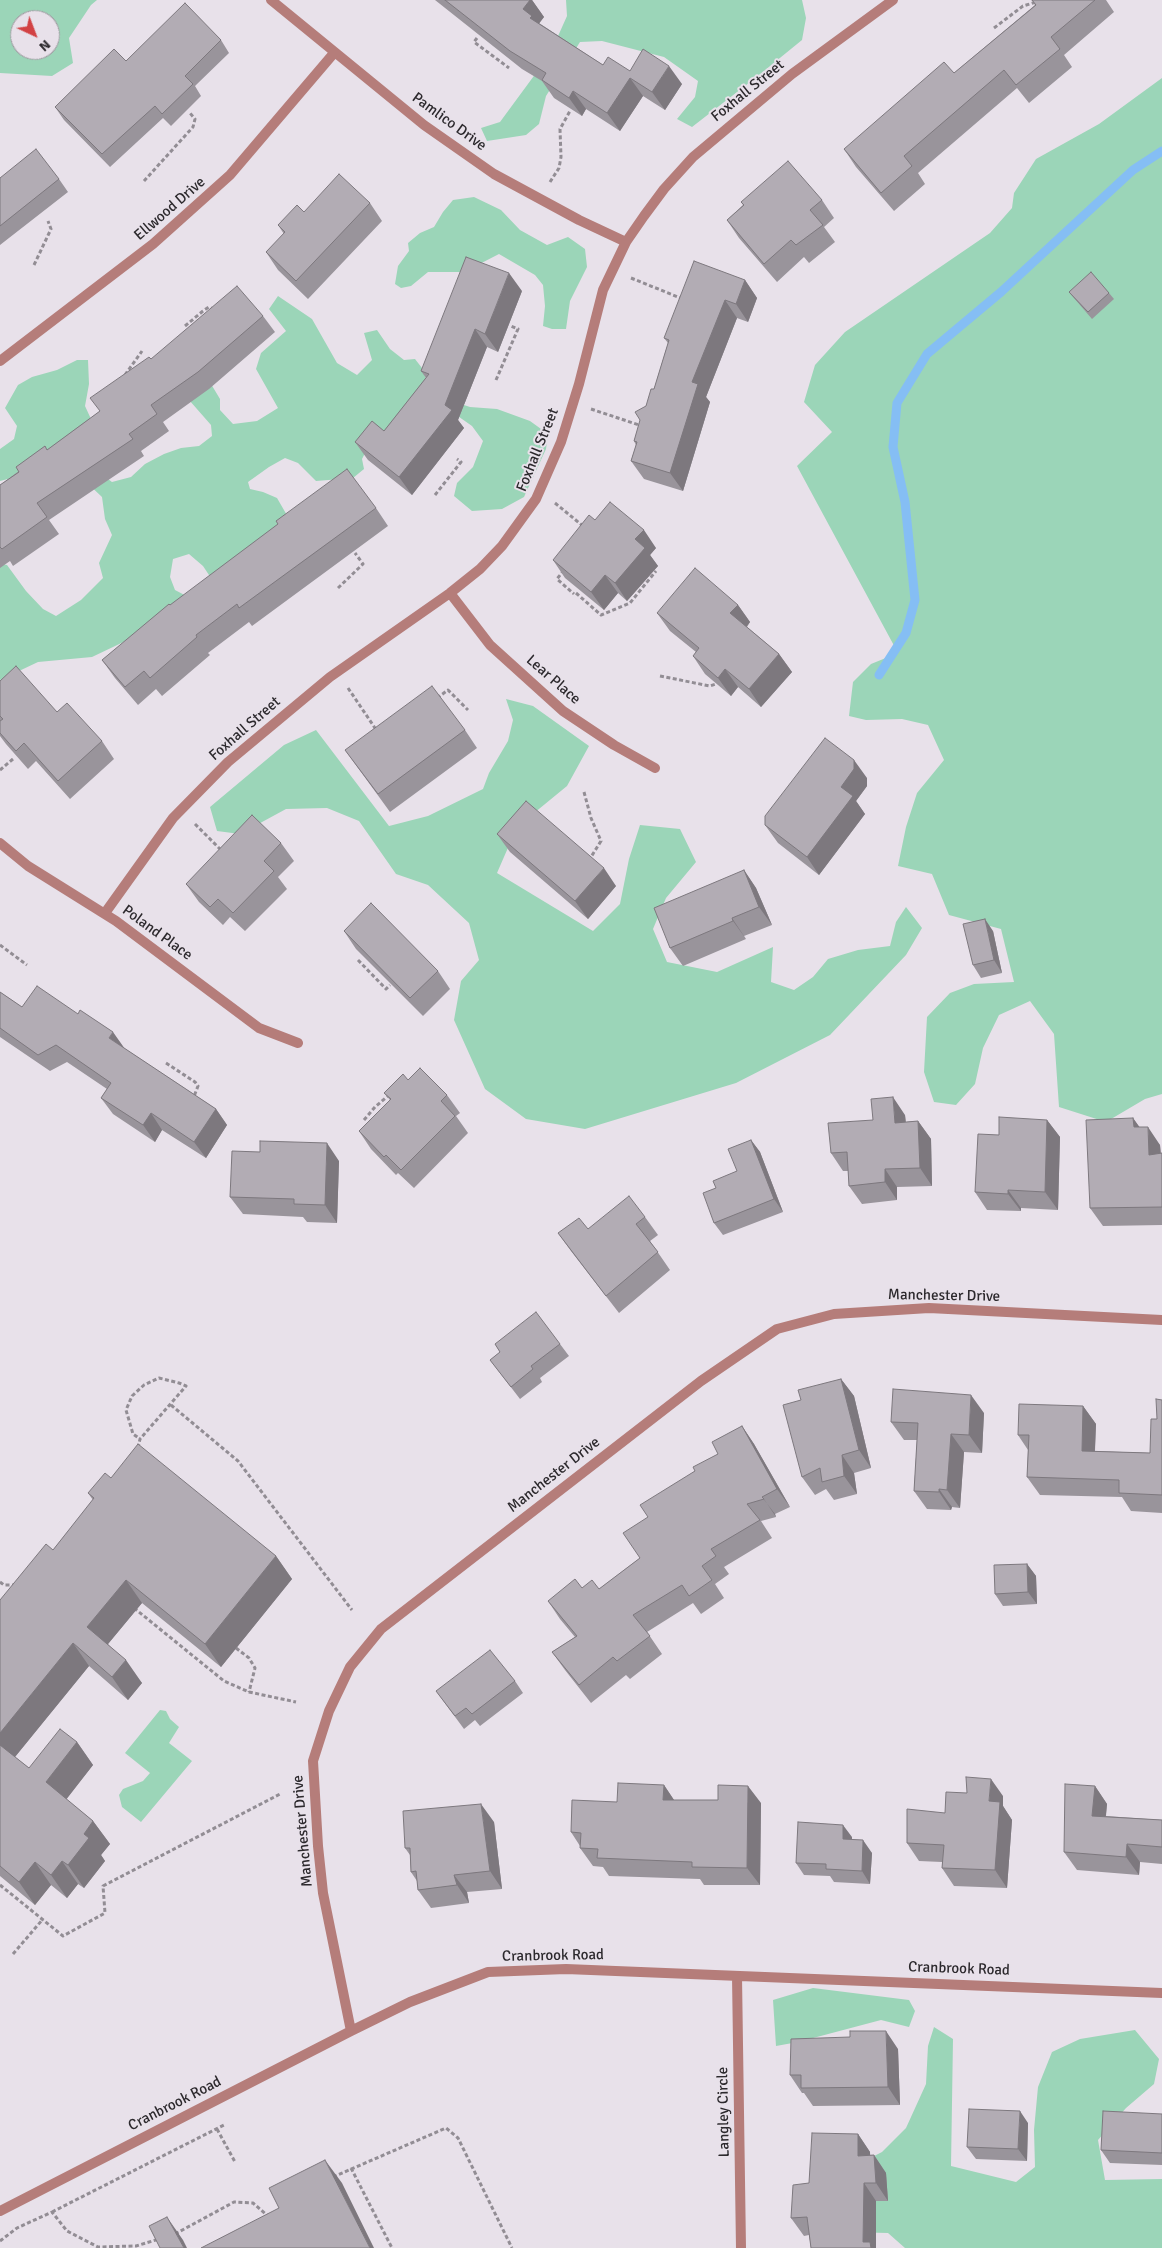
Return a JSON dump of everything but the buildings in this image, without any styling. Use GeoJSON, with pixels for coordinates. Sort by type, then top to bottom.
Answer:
{"type":"FeatureCollection","features":[{"type":"Feature","properties":{"kind":"street","name":"Pamlico Drive"},"geometry":{"type":"LineString","coordinates":[[271,0],[424,125],[494,174],[539,199],[626,242]]}},
{"type":"Feature","properties":{"kind":"street","name":"Foxhall Street"},"geometry":{"type":"LineString","coordinates":[[105,913],[173,818],[228,762],[336,672],[450,593],[480,569],[502,546],[536,498],[561,442],[572,407],[595,315],[611,270],[626,242],[664,189],[693,157],[792,74],[893,0]]}},
{"type":"Feature","properties":{"kind":"street","name":"Ellwood Drive"},"geometry":{"type":"LineString","coordinates":[[0,361],[153,244],[230,175],[334,53]]}},
{"type":"Feature","properties":{"kind":"street","name":"Lear Place"},"geometry":{"type":"LineString","coordinates":[[450,593],[490,645],[563,710],[614,745],[655,768]]}},
{"type":"Feature","properties":{"kind":"street","name":"Poland Place"},"geometry":{"type":"LineString","coordinates":[[0,843],[28,866],[105,913],[258,1028],[298,1043]]}},
{"type":"Feature","properties":{"kind":"street","name":"Manchester Drive"},"geometry":{"type":"LineString","coordinates":[[351,2030],[323,1893],[313,1761],[329,1711],[350,1667],[381,1629],[695,1385],[777,1329],[834,1314],[929,1308],[1162,1320]]}},
{"type":"Feature","properties":{"kind":"street","name":"Cranbrook Road"},"geometry":{"type":"LineString","coordinates":[[0,2211],[351,2030],[410,2002],[488,1972],[566,1969],[1162,1993]]}},
{"type":"Feature","properties":{"kind":"street","name":"Langley Circle"},"geometry":{"type":"LineString","coordinates":[[737,1976],[741,2248]]}},
{"type":"Feature","properties":{"kind":"path"},"geometry":{"type":"LineString","coordinates":[[994,28],[1023,6],[1043,0]]}},
{"type":"Feature","properties":{"kind":"path"},"geometry":{"type":"LineString","coordinates":[[477,38],[474,42],[509,68]]}},
{"type":"Feature","properties":{"kind":"path"},"geometry":{"type":"LineString","coordinates":[[539,199],[560,168],[560,129],[570,111]]}},
{"type":"Feature","properties":{"kind":"path"},"geometry":{"type":"LineString","coordinates":[[144,181],[193,127],[195,119],[190,113]]}},
{"type":"Feature","properties":{"kind":"path"},"geometry":{"type":"LineString","coordinates":[[34,265],[51,229],[48,221]]}},
{"type":"Feature","properties":{"kind":"path"},"geometry":{"type":"LineString","coordinates":[[611,270],[691,301]]}},
{"type":"Feature","properties":{"kind":"path"},"geometry":{"type":"LineString","coordinates":[[681,307],[684,299]]}},
{"type":"Feature","properties":{"kind":"path"},"geometry":{"type":"LineString","coordinates":[[185,326],[209,307],[219,313]]}},
{"type":"Feature","properties":{"kind":"path"},"geometry":{"type":"LineString","coordinates":[[496,380],[518,329],[511,326]]}},
{"type":"Feature","properties":{"kind":"path"},"geometry":{"type":"LineString","coordinates":[[122,380],[142,351]]}},
{"type":"Feature","properties":{"kind":"path"},"geometry":{"type":"LineString","coordinates":[[572,407],[592,410],[649,429]]}},
{"type":"Feature","properties":{"kind":"path"},"geometry":{"type":"LineString","coordinates":[[435,495],[462,462],[457,460]]}},
{"type":"Feature","properties":{"kind":"path"},"geometry":{"type":"LineString","coordinates":[[540,490],[586,529]]}},
{"type":"Feature","properties":{"kind":"path"},"geometry":{"type":"LineString","coordinates":[[338,588],[363,564],[355,553]]}},
{"type":"Feature","properties":{"kind":"path"},"geometry":{"type":"LineString","coordinates":[[569,564],[557,579],[601,615],[635,599],[656,571]]}},
{"type":"Feature","properties":{"kind":"path"},"geometry":{"type":"LineString","coordinates":[[336,672],[379,733]]}},
{"type":"Feature","properties":{"kind":"path"},"geometry":{"type":"LineString","coordinates":[[660,676],[710,686],[716,684]]}},
{"type":"Feature","properties":{"kind":"path"},"geometry":{"type":"LineString","coordinates":[[433,701],[448,690],[468,710]]}},
{"type":"Feature","properties":{"kind":"path"},"geometry":{"type":"LineString","coordinates":[[0,770],[13,759]]}},
{"type":"Feature","properties":{"kind":"path"},"geometry":{"type":"LineString","coordinates":[[584,792],[600,841],[591,857]]}},
{"type":"Feature","properties":{"kind":"path"},"geometry":{"type":"LineString","coordinates":[[180,810],[228,857]]}},
{"type":"Feature","properties":{"kind":"path"},"geometry":{"type":"LineString","coordinates":[[0,945],[27,965]]}},
{"type":"Feature","properties":{"kind":"path"},"geometry":{"type":"LineString","coordinates":[[358,960],[386,989],[390,985]]}},
{"type":"Feature","properties":{"kind":"path"},"geometry":{"type":"LineString","coordinates":[[166,1063],[198,1086],[192,1102]]}},
{"type":"Feature","properties":{"kind":"path"},"geometry":{"type":"LineString","coordinates":[[364,1120],[385,1098],[393,1094]]}},
{"type":"Feature","properties":{"kind":"path"},"geometry":{"type":"LineString","coordinates":[[138,1456],[140,1439],[186,1386],[179,1382],[158,1378],[144,1385],[132,1396],[126,1410],[133,1434],[140,1439]]}},
{"type":"Feature","properties":{"kind":"path"},"geometry":{"type":"LineString","coordinates":[[171,1405],[238,1461],[352,1610]]}},
{"type":"Feature","properties":{"kind":"path"},"geometry":{"type":"LineString","coordinates":[[0,1582],[4,1585],[21,1585]]}},
{"type":"Feature","properties":{"kind":"path"},"geometry":{"type":"LineString","coordinates":[[132,1606],[224,1682],[249,1692],[296,1702]]}},
{"type":"Feature","properties":{"kind":"path"},"geometry":{"type":"LineString","coordinates":[[236,1648],[249,1658],[255,1668],[249,1692]]}},
{"type":"Feature","properties":{"kind":"path"},"geometry":{"type":"LineString","coordinates":[[0,1885],[63,1936],[105,1913],[103,1886],[280,1794]]}},
{"type":"Feature","properties":{"kind":"path"},"geometry":{"type":"LineString","coordinates":[[13,1954],[43,1919]]}},
{"type":"Feature","properties":{"kind":"path"},"geometry":{"type":"LineString","coordinates":[[0,2241],[17,2228],[224,2125]]}},
{"type":"Feature","properties":{"kind":"path"},"geometry":{"type":"LineString","coordinates":[[326,2181],[351,2168],[446,2128],[458,2138],[511,2248]]}},
{"type":"Feature","properties":{"kind":"path"},"geometry":{"type":"LineString","coordinates":[[217,2129],[235,2162]]}},
{"type":"Feature","properties":{"kind":"path"},"geometry":{"type":"LineString","coordinates":[[351,2168],[392,2248]]}},
{"type":"Feature","properties":{"kind":"path"},"geometry":{"type":"LineString","coordinates":[[176,2241],[173,2235],[234,2202],[253,2203],[268,2217]]}},
{"type":"Feature","properties":{"kind":"path"},"geometry":{"type":"LineString","coordinates":[[52,2212],[67,2231],[98,2247],[137,2247],[164,2237]]}},
{"type":"Feature","properties":{"kind":"path"},"geometry":{"type":"LineString","coordinates":[[263,2221],[276,2212]]}},
{"type":"Feature","properties":{"kind":"green space"},"geometry":{"type":"Polygon","coordinates":[[[0,0],[97,0],[91,5],[69,38],[73,63],[52,76],[0,73],[0,0]]]}},
{"type":"Feature","properties":{"kind":"green space"},"geometry":{"type":"Polygon","coordinates":[[[566,0],[802,0],[806,18],[802,40],[692,127],[677,119],[695,97],[698,81],[664,57],[602,41],[580,42],[546,96],[539,124],[526,135],[487,141],[481,128],[500,122],[550,54],[567,16],[566,0]]]}},
{"type":"Feature","properties":{"kind":"green space"},"geometry":{"type":"Polygon","coordinates":[[[1162,78],[1162,1094],[1145,1099],[1106,1122],[1059,1107],[1054,1034],[1030,1001],[999,1015],[983,1048],[975,1084],[956,1105],[934,1102],[924,1072],[927,1017],[950,993],[974,984],[1014,982],[1001,929],[949,915],[932,874],[898,866],[906,827],[917,793],[944,760],[928,725],[902,719],[866,720],[849,716],[853,682],[871,664],[898,653],[797,466],[832,432],[804,402],[815,365],[845,332],[990,233],[1012,208],[1014,193],[1036,159],[1099,124],[1162,78]]]}},
{"type":"Feature","properties":{"kind":"green space"},"geometry":{"type":"Polygon","coordinates":[[[474,197],[501,210],[520,230],[547,245],[568,237],[585,249],[587,267],[570,301],[566,329],[552,329],[543,326],[545,306],[543,285],[535,275],[499,254],[464,272],[428,272],[411,286],[401,288],[395,284],[398,266],[409,251],[408,243],[420,233],[434,227],[453,200],[474,197]]]}},
{"type":"Feature","properties":{"kind":"green space"},"geometry":{"type":"Polygon","coordinates":[[[278,296],[312,319],[337,363],[357,375],[372,360],[364,333],[377,330],[390,349],[404,360],[415,359],[422,368],[427,382],[446,399],[470,407],[497,409],[530,421],[548,434],[546,449],[524,497],[502,509],[472,511],[454,496],[457,483],[473,467],[483,441],[472,426],[452,412],[368,447],[362,459],[364,469],[353,478],[316,481],[298,463],[285,458],[248,482],[250,489],[277,498],[288,517],[211,578],[203,566],[189,554],[173,559],[170,577],[175,590],[194,600],[176,617],[92,657],[38,662],[0,680],[0,566],[2,564],[7,565],[26,591],[43,609],[56,616],[81,600],[103,578],[99,563],[112,535],[105,519],[102,497],[67,464],[0,481],[0,449],[14,439],[17,426],[5,408],[18,385],[32,377],[57,370],[77,360],[88,360],[89,384],[85,406],[91,419],[100,473],[112,482],[131,477],[145,464],[164,454],[181,448],[199,446],[212,436],[211,425],[175,384],[211,384],[220,399],[220,410],[233,424],[257,421],[278,408],[256,369],[261,353],[286,331],[269,309],[278,296]]]}},
{"type":"Feature","properties":{"kind":"green space"},"geometry":{"type":"Polygon","coordinates":[[[506,699],[533,706],[589,746],[567,786],[517,827],[497,873],[593,931],[620,904],[629,859],[640,825],[680,829],[696,862],[666,898],[653,929],[667,962],[717,972],[773,947],[771,982],[794,990],[813,977],[828,959],[858,950],[890,946],[896,922],[906,907],[922,928],[906,955],[830,1035],[736,1083],[585,1129],[526,1119],[485,1089],[454,1020],[461,981],[479,960],[469,923],[428,885],[396,874],[359,821],[327,808],[286,809],[240,834],[217,831],[210,807],[284,745],[316,730],[389,826],[428,816],[483,789],[489,773],[508,741],[513,720],[506,699]]]}},
{"type":"Feature","properties":{"kind":"green space"},"geometry":{"type":"Polygon","coordinates":[[[160,1710],[166,1711],[170,1719],[179,1727],[169,1743],[192,1761],[141,1822],[122,1807],[119,1795],[123,1789],[143,1781],[150,1773],[125,1753],[160,1710]]]}},
{"type":"Feature","properties":{"kind":"green space"},"geometry":{"type":"Polygon","coordinates":[[[813,1988],[909,2000],[915,2011],[909,2027],[881,2020],[776,2046],[773,2000],[813,1988]]]}},
{"type":"Feature","properties":{"kind":"green space"},"geometry":{"type":"Polygon","coordinates":[[[934,2027],[953,2039],[951,2166],[1016,2182],[1035,2167],[1034,2130],[1038,2087],[1052,2052],[1080,2039],[1135,2030],[1159,2059],[1154,2084],[1126,2108],[1098,2140],[1105,2180],[1162,2179],[1162,2248],[905,2248],[888,2233],[848,2232],[827,2180],[882,2152],[906,2128],[926,2084],[928,2046],[934,2027]]]}},
{"type":"Feature","properties":{"kind":"waterway"},"geometry":{"type":"LineString","coordinates":[[879,675],[906,633],[915,600],[905,502],[893,447],[897,403],[927,354],[1001,292],[1133,170],[1162,151]]}}]}
